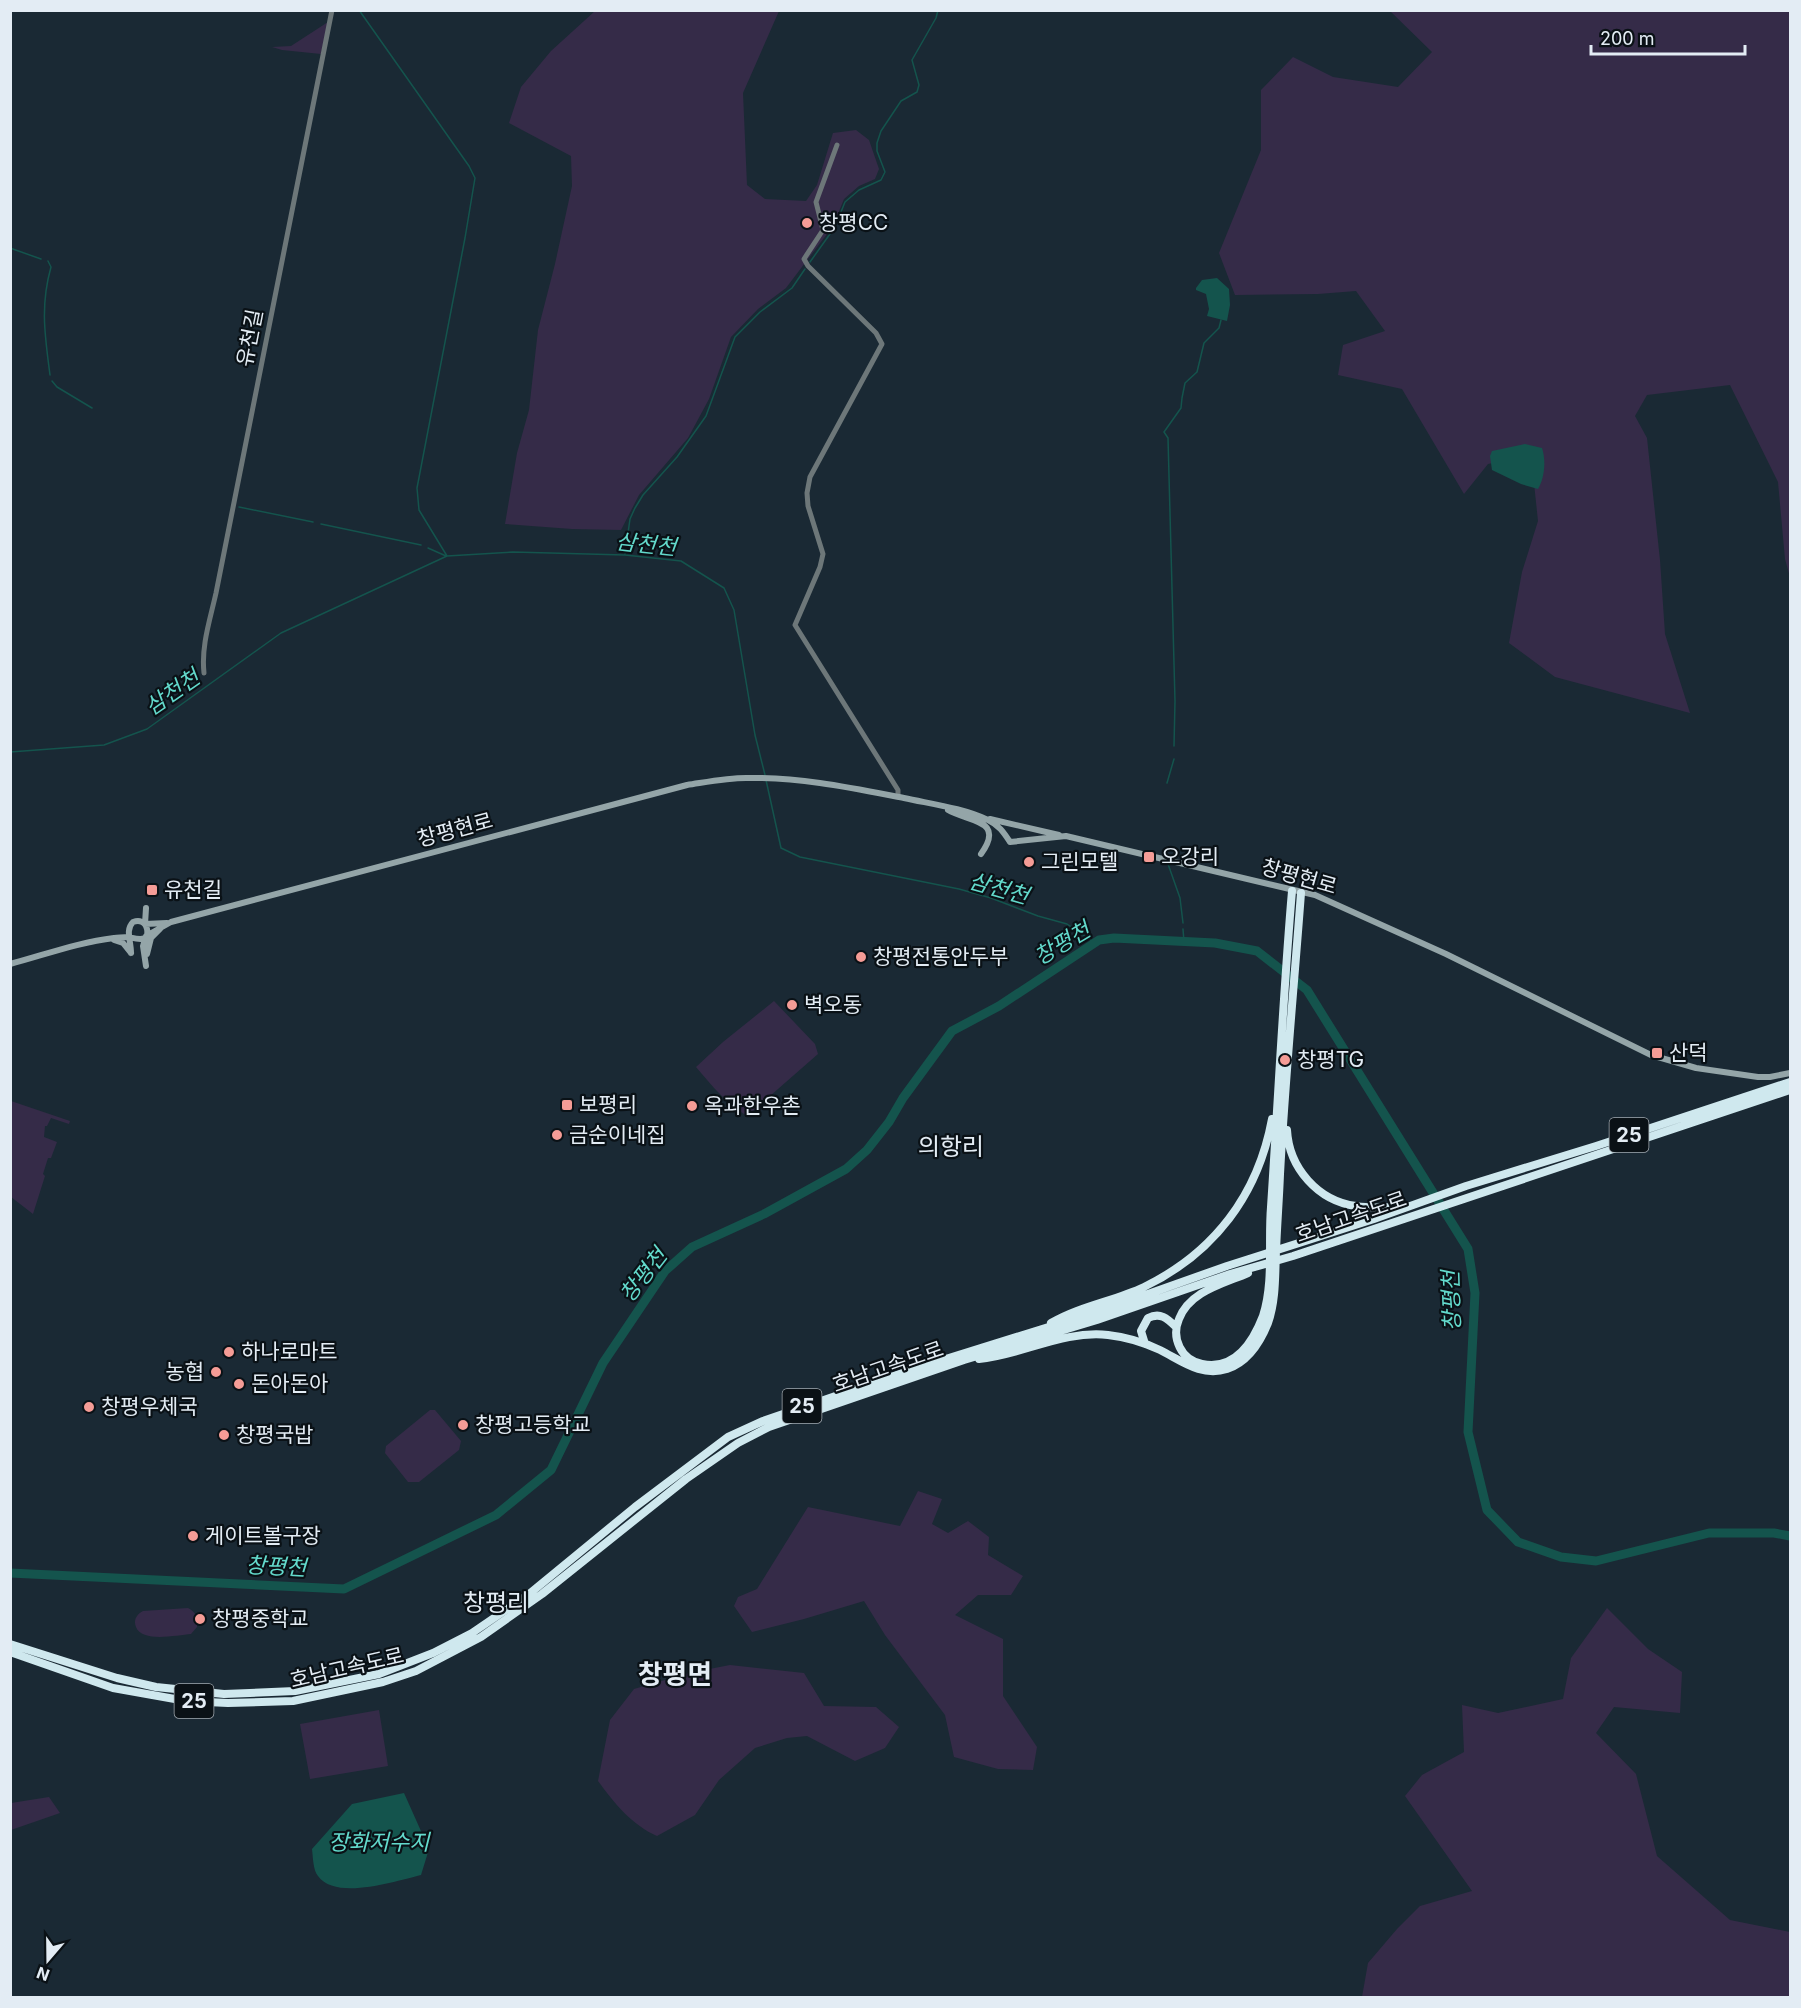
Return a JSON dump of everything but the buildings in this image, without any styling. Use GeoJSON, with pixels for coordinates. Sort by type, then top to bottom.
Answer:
{"type":"FeatureCollection","features":[{"type":"Feature","properties":{"kind":"highway"},"geometry":{"type":"LineString","coordinates":[[963,1360],[991,1358],[1062,1338],[1104,1334],[1124,1337],[1145,1344],[1196,1369],[1214,1372],[1230,1368],[1253,1351],[1268,1323],[1275,1285],[1282,1084],[1282,1013],[1287,946],[1296,892]]}},
{"type":"Feature","properties":{"kind":"highway"},"geometry":{"type":"LineString","coordinates":[[1230,1273],[1190,1302],[1181,1312],[1176,1327],[1180,1349],[1187,1357],[1199,1364],[1212,1366],[1237,1358],[1247,1347],[1263,1314],[1269,1279],[1270,1211],[1282,1084],[1291,1028],[1296,955],[1296,892]]}},
{"type":"Feature","properties":{"kind":"highway","name":"호남고속도로"},"geometry":{"type":"LineString","coordinates":[[1412,1210],[1466,1186],[1607,1143],[1791,1082]]}},
{"type":"Feature","properties":{"kind":"highway"},"geometry":{"type":"LineString","coordinates":[[1282,1084],[1292,1156],[1308,1180],[1319,1191],[1333,1200],[1354,1206],[1412,1210]]}},
{"type":"Feature","properties":{"kind":"highway"},"geometry":{"type":"LineString","coordinates":[[1038,1331],[1066,1314],[1134,1291],[1175,1270],[1222,1228],[1238,1208],[1253,1183],[1262,1161],[1282,1084]]}},
{"type":"Feature","properties":{"kind":"highway","name":"호남고속도로"},"geometry":{"type":"LineString","coordinates":[[10,1644],[146,1685],[224,1694],[295,1691],[379,1674],[436,1656],[481,1637],[542,1594],[686,1479],[738,1443],[769,1427],[963,1360],[1097,1320],[1412,1210],[1471,1195],[1791,1090]]}},
{"type":"Feature","properties":{"kind":"highway","name":"25"},"geometry":{"type":"LineString","coordinates":[[1230,1273],[1292,1251]]}},
{"type":"Feature","properties":{"kind":"highway","name":"호남고속도로"},"geometry":{"type":"LineString","coordinates":[[10,1652],[113,1688],[186,1701],[228,1703],[293,1701],[383,1682],[416,1671],[528,1594],[635,1507],[728,1437],[798,1407],[1100,1311],[1230,1273]]}},
{"type":"Feature","properties":{"kind":"highway"},"geometry":{"type":"LineString","coordinates":[[1145,1344],[1142,1330],[1148,1318],[1160,1315],[1166,1317],[1176,1327]]}},
{"type":"Feature","properties":{"kind":"main road","name":"창평현로"},"geometry":{"type":"LineString","coordinates":[[171,922],[687,785],[750,778],[782,778],[826,783],[898,797],[981,817],[991,821],[1002,830],[1010,842],[1066,836],[1315,895],[1411,937],[1651,1055],[1696,1068],[1758,1077],[1791,1072]]}},
{"type":"Feature","properties":{"kind":"main road"},"geometry":{"type":"LineString","coordinates":[[942,807],[954,814],[981,822],[986,827],[990,834],[988,844],[981,854]]}},
{"type":"Feature","properties":{"kind":"main road"},"geometry":{"type":"LineString","coordinates":[[981,817],[1066,836]]}},
{"type":"Feature","properties":{"kind":"main road"},"geometry":{"type":"LineString","coordinates":[[146,908],[152,919],[171,922]]}},
{"type":"Feature","properties":{"kind":"main road"},"geometry":{"type":"LineString","coordinates":[[107,939],[128,928],[146,908]]}},
{"type":"Feature","properties":{"kind":"main road"},"geometry":{"type":"LineString","coordinates":[[146,908],[147,930],[143,946],[146,966]]}},
{"type":"Feature","properties":{"kind":"main road"},"geometry":{"type":"LineString","coordinates":[[135,921],[145,924],[171,922]]}},
{"type":"Feature","properties":{"kind":"main road"},"geometry":{"type":"LineString","coordinates":[[10,964],[107,939],[141,939],[171,922]]}},
{"type":"Feature","properties":{"kind":"main road"},"geometry":{"type":"LineString","coordinates":[[146,966],[151,938],[171,922]]}},
{"type":"Feature","properties":{"kind":"main road"},"geometry":{"type":"LineString","coordinates":[[128,928],[146,966]]}},
{"type":"Feature","properties":{"kind":"main road"},"geometry":{"type":"LineString","coordinates":[[107,939],[123,943],[131,953],[133,938]]}},
{"type":"Feature","properties":{"kind":"street","name":"유천길"},"geometry":{"type":"LineString","coordinates":[[204,673],[205,643],[332,10]]}},
{"type":"Feature","properties":{"kind":"street"},"geometry":{"type":"LineString","coordinates":[[837,145],[816,202],[823,230],[804,259],[808,266],[876,333],[882,344],[810,477],[807,494],[808,506],[823,554],[820,567],[795,625],[898,790],[898,797]]}},
{"type":"Feature","properties":{"kind":"shaded area"},"geometry":{"type":"Polygon","coordinates":[[[595,11],[779,11],[743,93],[747,185],[765,199],[806,201],[817,185],[833,133],[856,130],[869,140],[879,169],[875,179],[859,186],[844,199],[833,226],[786,288],[758,309],[731,337],[709,399],[688,438],[639,495],[621,530],[505,524],[517,453],[529,410],[538,330],[572,186],[571,156],[509,123],[521,87],[551,51],[595,11]]]}},
{"type":"Feature","properties":{"kind":"shaded area"},"geometry":{"type":"Polygon","coordinates":[[[1390,11],[1790,11],[1790,577],[1785,559],[1778,482],[1730,385],[1647,395],[1635,416],[1647,438],[1665,634],[1690,713],[1555,677],[1509,643],[1522,572],[1538,521],[1531,455],[1488,464],[1464,494],[1402,389],[1338,375],[1343,345],[1385,331],[1356,291],[1235,295],[1219,253],[1261,150],[1261,90],[1293,57],[1333,77],[1398,87],[1432,52],[1390,11]]]}},
{"type":"Feature","properties":{"kind":"shaded area"},"geometry":{"type":"Polygon","coordinates":[[[328,22],[321,54],[272,47],[291,46],[328,22]]]}},
{"type":"Feature","properties":{"kind":"shaded area"},"geometry":{"type":"Polygon","coordinates":[[[774,1001],[815,1044],[818,1054],[747,1116],[726,1100],[696,1067],[774,1001]]]}},
{"type":"Feature","properties":{"kind":"shaded area"},"geometry":{"type":"Polygon","coordinates":[[[11,1101],[70,1121],[69,1124],[51,1118],[45,1126],[44,1137],[57,1142],[51,1158],[48,1158],[33,1214],[11,1197],[11,1101]]]}},
{"type":"Feature","properties":{"kind":"shaded area"},"geometry":{"type":"Polygon","coordinates":[[[430,1410],[435,1410],[461,1441],[459,1450],[419,1482],[408,1482],[385,1453],[386,1446],[430,1410]]]}},
{"type":"Feature","properties":{"kind":"shaded area"},"geometry":{"type":"Polygon","coordinates":[[[918,1491],[942,1499],[932,1524],[948,1533],[968,1521],[989,1537],[988,1555],[1023,1576],[1011,1595],[978,1595],[955,1615],[1003,1639],[1003,1696],[1037,1747],[1033,1770],[998,1769],[954,1757],[945,1715],[885,1635],[864,1601],[752,1632],[734,1606],[738,1597],[757,1589],[808,1507],[900,1526],[918,1491]]]}},
{"type":"Feature","properties":{"kind":"shaded area"},"geometry":{"type":"Polygon","coordinates":[[[188,1608],[195,1614],[197,1621],[197,1627],[191,1634],[152,1637],[140,1632],[136,1627],[136,1618],[143,1611],[188,1608]]]}},
{"type":"Feature","properties":{"kind":"shaded area"},"geometry":{"type":"Polygon","coordinates":[[[1607,1608],[1648,1649],[1682,1672],[1680,1713],[1614,1707],[1596,1733],[1636,1774],[1657,1856],[1730,1920],[1790,1932],[1790,1997],[1362,1997],[1368,1963],[1420,1906],[1472,1891],[1405,1796],[1422,1775],[1464,1752],[1462,1705],[1498,1713],[1563,1699],[1571,1658],[1607,1608]]]}},
{"type":"Feature","properties":{"kind":"shaded area"},"geometry":{"type":"Polygon","coordinates":[[[730,1665],[804,1673],[824,1706],[876,1707],[899,1727],[885,1748],[855,1761],[807,1736],[787,1738],[755,1748],[719,1780],[695,1815],[657,1836],[632,1820],[598,1781],[610,1720],[634,1689],[689,1673],[730,1665]]]}},
{"type":"Feature","properties":{"kind":"shaded area"},"geometry":{"type":"Polygon","coordinates":[[[379,1710],[388,1766],[310,1779],[300,1724],[379,1710]]]}},
{"type":"Feature","properties":{"kind":"shaded area"},"geometry":{"type":"Polygon","coordinates":[[[49,1797],[60,1813],[11,1830],[11,1803],[49,1797]]]}},
{"type":"Feature","properties":{"kind":"water"},"geometry":{"type":"Polygon","coordinates":[[[1217,278],[1229,289],[1230,305],[1227,321],[1207,316],[1209,309],[1206,294],[1196,290],[1202,280],[1217,278]]]}},
{"type":"Feature","properties":{"kind":"water"},"geometry":{"type":"Polygon","coordinates":[[[1525,444],[1542,448],[1544,469],[1538,489],[1521,484],[1492,470],[1490,456],[1492,451],[1525,444]]]}},
{"type":"Feature","properties":{"kind":"water","name":"장화저수지"},"geometry":{"type":"Polygon","coordinates":[[[404,1793],[429,1849],[421,1875],[382,1885],[352,1888],[338,1887],[318,1876],[314,1867],[312,1849],[352,1804],[404,1793]]]}},
{"type":"Feature","properties":{"kind":"waterway"},"geometry":{"type":"LineString","coordinates":[[359,10],[469,166],[475,178],[417,488],[419,510],[447,556]]}},
{"type":"Feature","properties":{"kind":"waterway"},"geometry":{"type":"LineString","coordinates":[[810,262],[835,227],[845,202],[859,190],[881,180],[885,172],[877,151],[881,131],[901,101],[917,92],[919,85],[912,60],[936,18],[938,10]]}},
{"type":"Feature","properties":{"kind":"waterway"},"geometry":{"type":"LineString","coordinates":[[10,248],[41,259]]}},
{"type":"Feature","properties":{"kind":"waterway"},"geometry":{"type":"LineString","coordinates":[[48,261],[51,267],[44,321],[50,375]]}},
{"type":"Feature","properties":{"kind":"waterway"},"geometry":{"type":"LineString","coordinates":[[625,554],[630,519],[635,508],[643,495],[677,457],[706,416],[735,337],[760,312],[792,288],[805,269]]}},
{"type":"Feature","properties":{"kind":"waterway"},"geometry":{"type":"LineString","coordinates":[[1174,746],[1175,701],[1168,438],[1164,432],[1181,408],[1185,383],[1197,372],[1204,343],[1219,328],[1221,320]]}},
{"type":"Feature","properties":{"kind":"waterway"},"geometry":{"type":"LineString","coordinates":[[52,381],[57,387],[92,408]]}},
{"type":"Feature","properties":{"kind":"waterway"},"geometry":{"type":"LineString","coordinates":[[239,507],[313,522]]}},
{"type":"Feature","properties":{"kind":"waterway"},"geometry":{"type":"LineString","coordinates":[[321,524],[421,545]]}},
{"type":"Feature","properties":{"kind":"waterway"},"geometry":{"type":"LineString","coordinates":[[428,548],[446,556]]}},
{"type":"Feature","properties":{"kind":"waterway","name":"삼천천"},"geometry":{"type":"LineString","coordinates":[[10,752],[104,745],[147,729],[281,633],[447,556],[513,552],[625,555],[681,561],[724,588],[734,610],[755,735],[765,775]]}},
{"type":"Feature","properties":{"kind":"waterway"},"geometry":{"type":"LineString","coordinates":[[1167,783],[1174,759]]}},
{"type":"Feature","properties":{"kind":"waterway","name":"삼천천"},"geometry":{"type":"LineString","coordinates":[[766,780],[781,848],[800,857],[959,889],[991,898],[1038,916],[1067,924],[1095,943]]}},
{"type":"Feature","properties":{"kind":"waterway"},"geometry":{"type":"LineString","coordinates":[[1168,864],[1180,898],[1183,923]]}},
{"type":"Feature","properties":{"kind":"waterway"},"geometry":{"type":"LineString","coordinates":[[1183,929],[1184,942]]}},
{"type":"Feature","properties":{"kind":"waterway","name":"창평천"},"geometry":{"type":"LineString","coordinates":[[10,1573],[344,1589],[496,1515],[551,1470],[603,1363],[665,1271],[692,1247],[764,1214],[846,1169],[867,1150],[889,1122],[903,1098],[952,1031],[999,1006],[1099,940],[1114,938],[1215,943],[1257,951],[1307,990],[1468,1249],[1475,1293],[1468,1432],[1487,1510],[1518,1542],[1561,1557],[1596,1561],[1709,1533],[1774,1533],[1790,1536]]}},
{"type":"Feature","properties":{"kind":"place","name":"창평CC"},"geometry":{"type":"Point","coordinates":[807,223]}},
{"type":"Feature","properties":{"kind":"place","name":"오강리"},"geometry":{"type":"Point","coordinates":[1149,857]}},
{"type":"Feature","properties":{"kind":"place","name":"그린모텔"},"geometry":{"type":"Point","coordinates":[1029,862]}},
{"type":"Feature","properties":{"kind":"place","name":"유천길"},"geometry":{"type":"Point","coordinates":[152,890]}},
{"type":"Feature","properties":{"kind":"place","name":"창평전통안두부"},"geometry":{"type":"Point","coordinates":[861,957]}},
{"type":"Feature","properties":{"kind":"place","name":"벽오동"},"geometry":{"type":"Point","coordinates":[792,1005]}},
{"type":"Feature","properties":{"kind":"place","name":"산덕"},"geometry":{"type":"Point","coordinates":[1657,1053]}},
{"type":"Feature","properties":{"kind":"place","name":"창평TG"},"geometry":{"type":"Point","coordinates":[1285,1060]}},
{"type":"Feature","properties":{"kind":"place","name":"보평리"},"geometry":{"type":"Point","coordinates":[567,1105]}},
{"type":"Feature","properties":{"kind":"place","name":"옥과한우촌"},"geometry":{"type":"Point","coordinates":[692,1106]}},
{"type":"Feature","properties":{"kind":"place","name":"금순이네집"},"geometry":{"type":"Point","coordinates":[557,1135]}},
{"type":"Feature","properties":{"kind":"place","name":"하나로마트"},"geometry":{"type":"Point","coordinates":[229,1352]}},
{"type":"Feature","properties":{"kind":"place","name":"농협"},"geometry":{"type":"Point","coordinates":[216,1372]}},
{"type":"Feature","properties":{"kind":"place","name":"돈아돈아"},"geometry":{"type":"Point","coordinates":[239,1384]}},
{"type":"Feature","properties":{"kind":"place","name":"창평우체국"},"geometry":{"type":"Point","coordinates":[89,1407]}},
{"type":"Feature","properties":{"kind":"place","name":"창평고등학교"},"geometry":{"type":"Point","coordinates":[463,1425]}},
{"type":"Feature","properties":{"kind":"place","name":"창평국밥"},"geometry":{"type":"Point","coordinates":[224,1435]}},
{"type":"Feature","properties":{"kind":"place","name":"게이트볼구장"},"geometry":{"type":"Point","coordinates":[193,1536]}},
{"type":"Feature","properties":{"kind":"place","name":"창평중학교"},"geometry":{"type":"Point","coordinates":[200,1619]}},
{"type":"Feature","properties":{"kind":"district","name":"의항리"},"geometry":{"type":"Point","coordinates":[951,1147]}},
{"type":"Feature","properties":{"kind":"district","name":"창평리"},"geometry":{"type":"Point","coordinates":[496,1603]}},
{"type":"Feature","properties":{"kind":"district","name":"창평면"},"geometry":{"type":"Point","coordinates":[675,1675]}}]}
